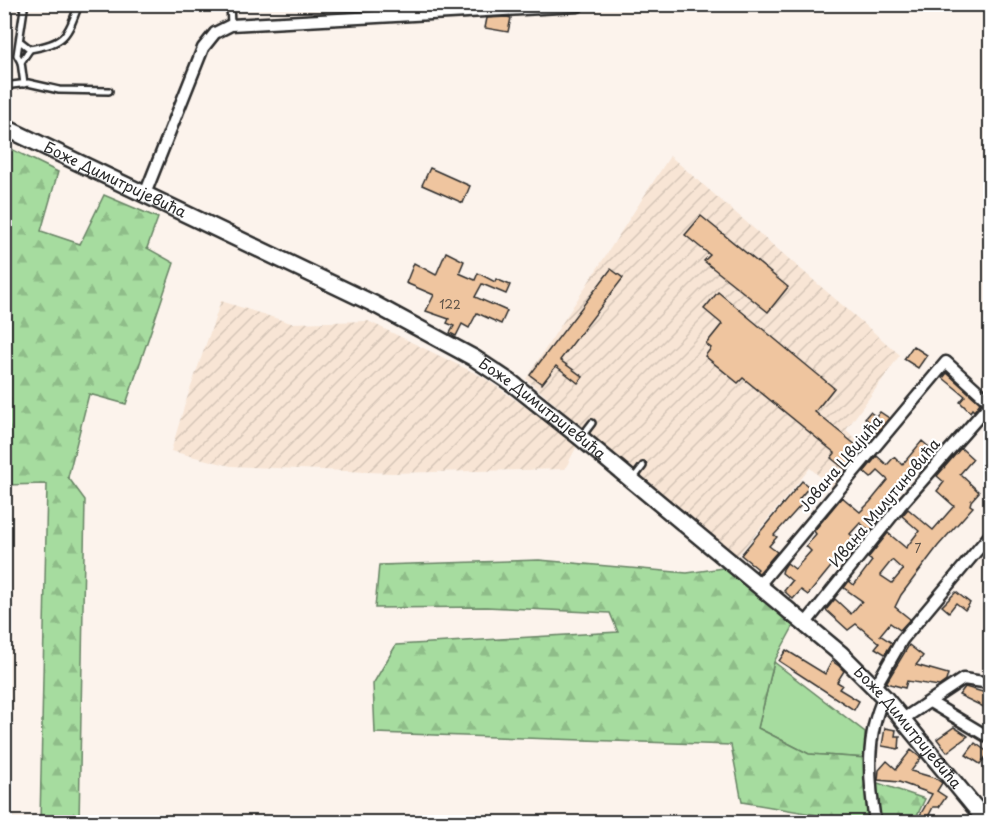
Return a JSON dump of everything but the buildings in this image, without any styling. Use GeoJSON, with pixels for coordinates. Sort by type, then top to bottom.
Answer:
{"type":"FeatureCollection","features":[{"type":"Feature","properties":{"kind":"main road","name":"Боже Димитријевића"},"geometry":{"type":"LineString","coordinates":[[4,127],[374,304],[452,345],[513,384],[759,585],[880,692],[987,822]]}},
{"type":"Feature","properties":{"kind":"street"},"geometry":{"type":"LineString","coordinates":[[145,194],[203,48],[215,33],[231,25],[578,6]]}},
{"type":"Feature","properties":{"kind":"street","name":"Јована Цвијића"},"geometry":{"type":"LineString","coordinates":[[759,585],[946,362],[990,403]]}},
{"type":"Feature","properties":{"kind":"street","name":"Ивана Милутиновића"},"geometry":{"type":"LineString","coordinates":[[805,624],[900,506],[990,403]]}},
{"type":"Feature","properties":{"kind":"street"},"geometry":{"type":"LineString","coordinates":[[875,822],[870,750],[880,692],[902,640],[990,535]]}},
{"type":"Feature","properties":{"kind":"street"},"geometry":{"type":"LineString","coordinates":[[903,719],[963,679],[990,683]]}},
{"type":"Feature","properties":{"kind":"street"},"geometry":{"type":"LineString","coordinates":[[930,702],[990,738]]}},
{"type":"Feature","properties":{"kind":"lane"},"geometry":{"type":"LineString","coordinates":[[20,4],[24,9],[20,24],[21,42],[17,55],[21,62],[24,84]]}},
{"type":"Feature","properties":{"kind":"lane"},"geometry":{"type":"LineString","coordinates":[[21,62],[30,49],[52,45],[64,38],[79,4]]}},
{"type":"Feature","properties":{"kind":"lane"},"geometry":{"type":"LineString","coordinates":[[230,4],[231,25]]}},
{"type":"Feature","properties":{"kind":"lane"},"geometry":{"type":"LineString","coordinates":[[21,42],[30,49]]}},
{"type":"Feature","properties":{"kind":"lane"},"geometry":{"type":"LineString","coordinates":[[4,86],[24,84],[45,85],[59,90],[109,91]]}},
{"type":"Feature","properties":{"kind":"lane"},"geometry":{"type":"LineString","coordinates":[[581,438],[592,423]]}},
{"type":"Feature","properties":{"kind":"lane"},"geometry":{"type":"LineString","coordinates":[[632,480],[643,466]]}},
{"type":"Feature","properties":{"kind":"path"},"geometry":{"type":"LineString","coordinates":[[578,6],[622,4]]}},
{"type":"Feature","properties":{"kind":"shaded area"},"geometry":{"type":"Polygon","coordinates":[[[670,156],[900,355],[846,430],[868,452],[835,490],[810,468],[735,559],[526,379],[670,156]]]}},
{"type":"Feature","properties":{"kind":"shaded area"},"geometry":{"type":"Polygon","coordinates":[[[221,301],[291,323],[368,321],[483,377],[578,444],[565,469],[392,473],[231,466],[171,451],[221,301]]]}},
{"type":"Feature","properties":{"kind":"green space"},"geometry":{"type":"Polygon","coordinates":[[[370,5],[509,5],[479,11],[369,18],[370,5]]]}},
{"type":"Feature","properties":{"kind":"green space"},"geometry":{"type":"Polygon","coordinates":[[[5,146],[58,172],[41,231],[80,244],[104,195],[158,218],[147,248],[174,263],[126,404],[89,394],[68,477],[85,500],[79,822],[40,822],[47,484],[5,485],[5,146]]]}},
{"type":"Feature","properties":{"kind":"green space"},"geometry":{"type":"Polygon","coordinates":[[[539,560],[687,573],[730,567],[794,625],[774,662],[758,728],[809,754],[866,758],[869,780],[925,799],[914,822],[875,817],[858,822],[742,802],[731,745],[375,733],[373,684],[396,645],[618,632],[610,613],[486,607],[375,608],[379,565],[539,560]]]}},
{"type":"Feature","properties":{"kind":"green space"},"geometry":{"type":"Polygon","coordinates":[[[774,662],[865,732],[866,758],[809,754],[758,728],[774,662]]]}}]}
